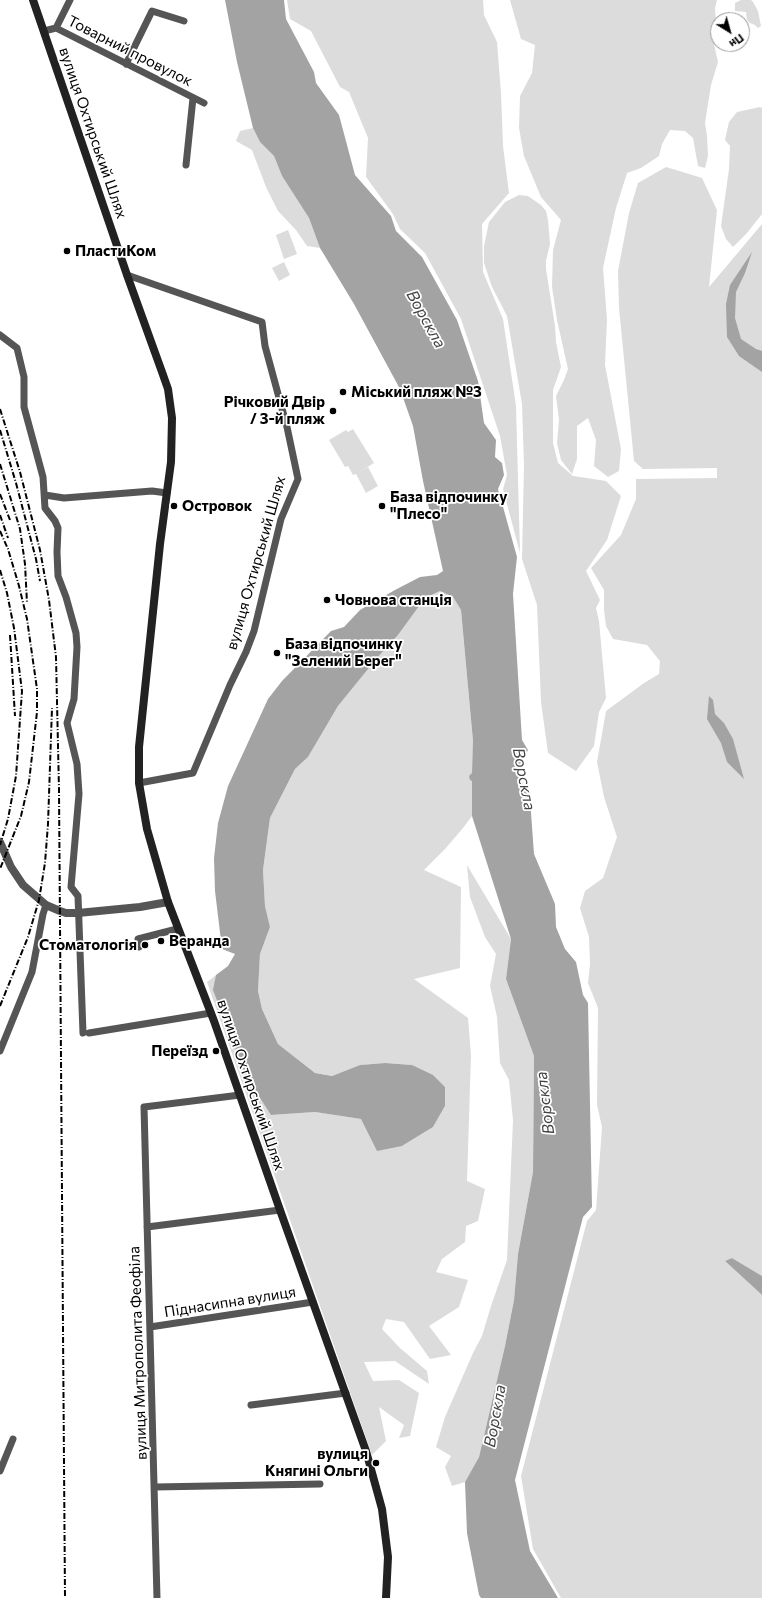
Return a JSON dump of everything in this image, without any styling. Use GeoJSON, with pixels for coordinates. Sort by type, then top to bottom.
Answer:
{"type":"FeatureCollection","features":[{"type":"Feature","properties":{"kind":"main road","name":"вулиця Охтирський Шлях"},"geometry":{"type":"LineString","coordinates":[[33,0],[127,275],[168,389],[172,418],[171,462],[160,544],[139,747],[139,783],[146,829],[168,902],[211,1013],[366,1451],[382,1509],[388,1557],[386,1598]]}},
{"type":"Feature","properties":{"kind":"street"},"geometry":{"type":"LineString","coordinates":[[56,28],[70,0]]}},
{"type":"Feature","properties":{"kind":"street"},"geometry":{"type":"LineString","coordinates":[[126,64],[152,11],[184,22]]}},
{"type":"Feature","properties":{"kind":"street","name":"Товарний провулок"},"geometry":{"type":"LineString","coordinates":[[44,31],[56,28],[204,103]]}},
{"type":"Feature","properties":{"kind":"street"},"geometry":{"type":"LineString","coordinates":[[186,165],[193,98]]}},
{"type":"Feature","properties":{"kind":"street","name":"вулиця Охтирський Шлях"},"geometry":{"type":"LineString","coordinates":[[127,275],[262,322],[265,346],[287,427],[298,479],[281,519],[254,631],[193,773],[139,783]]}},
{"type":"Feature","properties":{"kind":"street"},"geometry":{"type":"LineString","coordinates":[[0,335],[17,348],[24,377],[24,407],[43,477],[45,508],[55,521],[58,528],[58,576],[76,632],[77,646],[74,698],[66,723],[77,764],[79,794],[72,887],[78,896],[86,1033],[211,1013]]}},
{"type":"Feature","properties":{"kind":"street"},"geometry":{"type":"LineString","coordinates":[[45,495],[64,498],[152,491],[167,493]]}},
{"type":"Feature","properties":{"kind":"street"},"geometry":{"type":"LineString","coordinates":[[0,842],[11,867],[23,885],[46,906],[66,913],[78,913],[140,907],[168,902]]}},
{"type":"Feature","properties":{"kind":"street"},"geometry":{"type":"LineString","coordinates":[[0,1051],[32,972],[43,914],[46,906]]}},
{"type":"Feature","properties":{"kind":"street"},"geometry":{"type":"LineString","coordinates":[[139,947],[138,938],[178,929]]}},
{"type":"Feature","properties":{"kind":"street","name":"вулиця Митрополита Феофіла"},"geometry":{"type":"LineString","coordinates":[[156,1598],[144,1107],[240,1095]]}},
{"type":"Feature","properties":{"kind":"street"},"geometry":{"type":"LineString","coordinates":[[147,1227],[280,1210]]}},
{"type":"Feature","properties":{"kind":"street","name":"Піднасипна вулиця"},"geometry":{"type":"LineString","coordinates":[[150,1327],[313,1302]]}},
{"type":"Feature","properties":{"kind":"street"},"geometry":{"type":"LineString","coordinates":[[251,1406],[346,1393]]}},
{"type":"Feature","properties":{"kind":"street"},"geometry":{"type":"LineString","coordinates":[[0,1471],[13,1439]]}},
{"type":"Feature","properties":{"kind":"street"},"geometry":{"type":"LineString","coordinates":[[154,1487],[320,1484]]}},
{"type":"Feature","properties":{"kind":"shaded area"},"geometry":{"type":"Polygon","coordinates":[[[287,0],[483,0],[484,15],[497,42],[503,146],[509,193],[482,224],[483,272],[503,319],[516,406],[520,553],[503,489],[507,475],[500,436],[461,319],[425,253],[400,229],[393,214],[366,177],[368,138],[349,92],[340,87],[311,31],[290,19],[287,0]]]}},
{"type":"Feature","properties":{"kind":"shaded area"},"geometry":{"type":"Polygon","coordinates":[[[510,0],[717,0],[715,12],[710,12],[710,52],[716,52],[718,62],[711,85],[705,123],[708,156],[705,168],[698,166],[693,138],[685,131],[670,130],[662,144],[659,156],[641,168],[627,173],[616,208],[603,268],[607,319],[605,365],[621,449],[619,471],[608,477],[594,466],[596,440],[588,418],[577,426],[577,459],[572,474],[561,460],[557,443],[559,420],[556,396],[568,369],[557,320],[552,287],[553,250],[561,220],[541,197],[524,156],[519,128],[520,96],[532,73],[535,45],[521,39],[510,0]]]}},
{"type":"Feature","properties":{"kind":"shaded area"},"geometry":{"type":"Polygon","coordinates":[[[741,0],[751,0],[758,11],[761,26],[758,28],[750,23],[750,12],[735,11],[735,3],[741,0]]]}},
{"type":"Feature","properties":{"kind":"shaded area"},"geometry":{"type":"Polygon","coordinates":[[[760,107],[762,108],[762,214],[747,233],[733,247],[726,239],[721,226],[729,169],[730,146],[725,140],[729,122],[737,112],[760,107]]]}},
{"type":"Feature","properties":{"kind":"shaded area"},"geometry":{"type":"Polygon","coordinates":[[[253,128],[260,142],[274,156],[282,176],[309,218],[320,248],[307,246],[296,230],[278,211],[266,187],[252,150],[236,141],[240,131],[253,128]]]}},
{"type":"Feature","properties":{"kind":"shaded area"},"geometry":{"type":"Polygon","coordinates":[[[666,167],[702,178],[717,210],[709,287],[762,224],[762,1276],[732,1258],[725,1261],[762,1295],[762,1598],[561,1598],[533,1549],[521,1476],[587,1221],[596,1210],[602,1127],[597,1105],[598,1008],[588,983],[590,964],[589,937],[580,908],[585,891],[603,878],[617,837],[604,797],[597,762],[606,711],[644,683],[659,674],[660,661],[647,645],[613,639],[606,626],[604,590],[591,568],[621,535],[636,499],[636,479],[717,478],[717,468],[643,469],[634,461],[619,308],[618,271],[629,213],[638,183],[666,167]]]}},
{"type":"Feature","properties":{"kind":"shaded area"},"geometry":{"type":"Polygon","coordinates":[[[519,195],[528,196],[541,205],[546,211],[548,220],[550,244],[546,261],[546,269],[561,367],[553,390],[553,443],[558,463],[573,476],[606,481],[621,496],[607,540],[586,571],[600,600],[596,608],[599,621],[606,698],[599,712],[594,746],[576,771],[548,753],[541,702],[537,605],[522,559],[524,465],[522,404],[507,316],[492,287],[484,263],[484,246],[489,222],[505,202],[519,195]]]}},
{"type":"Feature","properties":{"kind":"shaded area"},"geometry":{"type":"Polygon","coordinates":[[[288,230],[297,254],[284,259],[276,235],[288,230]]]}},
{"type":"Feature","properties":{"kind":"shaded area"},"geometry":{"type":"Polygon","coordinates":[[[284,262],[290,275],[279,281],[272,268],[284,262]]]}},
{"type":"Feature","properties":{"kind":"shaded area"},"geometry":{"type":"Polygon","coordinates":[[[353,429],[374,463],[359,472],[368,467],[378,486],[366,493],[356,474],[353,475],[348,466],[345,467],[329,440],[346,430],[348,432],[353,429]]]}},
{"type":"Feature","properties":{"kind":"shaded area"},"geometry":{"type":"Polygon","coordinates":[[[440,591],[453,597],[461,610],[473,741],[472,816],[445,849],[424,870],[461,887],[460,968],[414,979],[468,1018],[471,1055],[467,1181],[485,1189],[478,1221],[466,1226],[465,1242],[442,1259],[436,1272],[468,1280],[459,1307],[429,1326],[451,1355],[430,1359],[404,1322],[386,1319],[382,1329],[400,1348],[427,1371],[429,1384],[395,1361],[364,1362],[373,1381],[399,1380],[419,1393],[410,1436],[399,1438],[404,1425],[379,1407],[386,1441],[372,1455],[207,982],[216,975],[271,1115],[315,1112],[361,1119],[402,1146],[433,1127],[445,1106],[445,1087],[412,1065],[385,1063],[360,1065],[332,1076],[315,1073],[278,1044],[262,1009],[258,991],[260,954],[270,927],[265,906],[263,870],[270,818],[295,769],[308,757],[338,706],[398,635],[425,598],[440,591]]]}},
{"type":"Feature","properties":{"kind":"shaded area"},"geometry":{"type":"Polygon","coordinates":[[[467,865],[511,939],[506,979],[534,1056],[533,1172],[518,1254],[514,1300],[505,1346],[479,1457],[465,1482],[452,1486],[445,1467],[451,1456],[436,1447],[445,1417],[482,1336],[507,1260],[513,1120],[509,1080],[500,1063],[497,1017],[490,986],[496,954],[485,937],[470,897],[467,865]]]}},
{"type":"Feature","properties":{"kind":"water","name":"Ворскла"},"geometry":{"type":"Polygon","coordinates":[[[225,0],[284,0],[286,19],[314,72],[316,83],[339,115],[355,175],[391,216],[396,231],[422,257],[457,320],[478,381],[484,423],[496,440],[495,457],[502,463],[504,475],[498,489],[517,557],[513,594],[522,740],[528,750],[517,771],[530,799],[534,854],[555,904],[556,927],[565,949],[576,962],[583,995],[588,1003],[592,1207],[583,1217],[515,1480],[530,1551],[558,1598],[481,1598],[479,1595],[467,1533],[465,1482],[479,1457],[505,1346],[514,1300],[518,1254],[533,1172],[534,1056],[506,979],[511,939],[472,816],[472,781],[470,780],[469,776],[472,773],[473,741],[461,610],[453,597],[440,591],[425,598],[398,635],[338,706],[308,757],[295,769],[270,818],[263,870],[265,906],[270,927],[260,954],[258,991],[262,1009],[278,1044],[315,1073],[332,1076],[360,1065],[385,1063],[412,1065],[433,1075],[445,1087],[445,1106],[433,1127],[402,1146],[377,1151],[361,1119],[315,1112],[271,1115],[246,1076],[213,990],[216,975],[228,966],[235,954],[222,949],[215,891],[214,858],[218,823],[228,786],[268,699],[282,681],[331,631],[344,627],[360,610],[395,590],[420,577],[437,575],[443,571],[423,481],[413,426],[400,389],[354,304],[320,248],[309,218],[282,176],[274,156],[260,142],[253,128],[237,62],[225,0]]]}},
{"type":"Feature","properties":{"kind":"water"},"geometry":{"type":"Polygon","coordinates":[[[752,252],[745,273],[736,292],[735,318],[741,339],[756,349],[762,351],[762,372],[739,356],[727,337],[726,304],[730,285],[752,252]]]}},
{"type":"Feature","properties":{"kind":"water"},"geometry":{"type":"Polygon","coordinates":[[[709,696],[713,700],[715,714],[724,723],[733,739],[744,779],[727,762],[721,743],[707,719],[709,696]]]}},
{"type":"Feature","properties":{"kind":"water"},"geometry":{"type":"Polygon","coordinates":[[[732,1258],[762,1276],[762,1295],[725,1261],[732,1258]]]}},
{"type":"Feature","properties":{"kind":"railway"},"geometry":{"type":"LineString","coordinates":[[0,409],[20,472],[40,550],[49,600],[56,657],[59,790],[65,1598]]}},
{"type":"Feature","properties":{"kind":"railway"},"geometry":{"type":"LineString","coordinates":[[0,430],[16,483],[36,559],[40,581]]}},
{"type":"Feature","properties":{"kind":"railway"},"geometry":{"type":"LineString","coordinates":[[0,464],[20,529],[25,564],[27,603]]}},
{"type":"Feature","properties":{"kind":"railway"},"geometry":{"type":"LineString","coordinates":[[0,494],[10,520]]}},
{"type":"Feature","properties":{"kind":"railway"},"geometry":{"type":"LineString","coordinates":[[0,515],[8,538]]}},
{"type":"Feature","properties":{"kind":"railway"},"geometry":{"type":"LineString","coordinates":[[0,531],[8,549],[27,619],[37,689],[37,712],[29,782],[21,816],[0,869]]}},
{"type":"Feature","properties":{"kind":"railway"},"geometry":{"type":"LineString","coordinates":[[0,570],[7,593],[14,628],[22,691],[16,776],[8,819],[0,845]]}},
{"type":"Feature","properties":{"kind":"railway"},"geometry":{"type":"LineString","coordinates":[[10,635],[15,716]]}},
{"type":"Feature","properties":{"kind":"railway"},"geometry":{"type":"LineString","coordinates":[[0,1006],[28,937],[39,900],[45,863],[48,824],[52,708]]}},
{"type":"Feature","properties":{"kind":"place","name":"ПластиКом"},"geometry":{"type":"Point","coordinates":[67,251]}},
{"type":"Feature","properties":{"kind":"place","name":"Міський пляж №3"},"geometry":{"type":"Point","coordinates":[343,392]}},
{"type":"Feature","properties":{"kind":"place","name":"Річковий Двір / 3-й пляж"},"geometry":{"type":"Point","coordinates":[333,411]}},
{"type":"Feature","properties":{"kind":"place","name":"Островок"},"geometry":{"type":"Point","coordinates":[174,506]}},
{"type":"Feature","properties":{"kind":"place","name":"База відпочинку \"Плесо\""},"geometry":{"type":"Point","coordinates":[382,506]}},
{"type":"Feature","properties":{"kind":"place","name":"Човнова станція"},"geometry":{"type":"Point","coordinates":[327,600]}},
{"type":"Feature","properties":{"kind":"place","name":"База відпочинку \"Зелений Берег\""},"geometry":{"type":"Point","coordinates":[277,653]}},
{"type":"Feature","properties":{"kind":"place","name":"Веранда"},"geometry":{"type":"Point","coordinates":[161,941]}},
{"type":"Feature","properties":{"kind":"place","name":"Стоматологія"},"geometry":{"type":"Point","coordinates":[145,945]}},
{"type":"Feature","properties":{"kind":"place","name":"Переїзд"},"geometry":{"type":"Point","coordinates":[216,1051]}},
{"type":"Feature","properties":{"kind":"place","name":"вулиця Княгині Ольги"},"geometry":{"type":"Point","coordinates":[376,1463]}}]}
